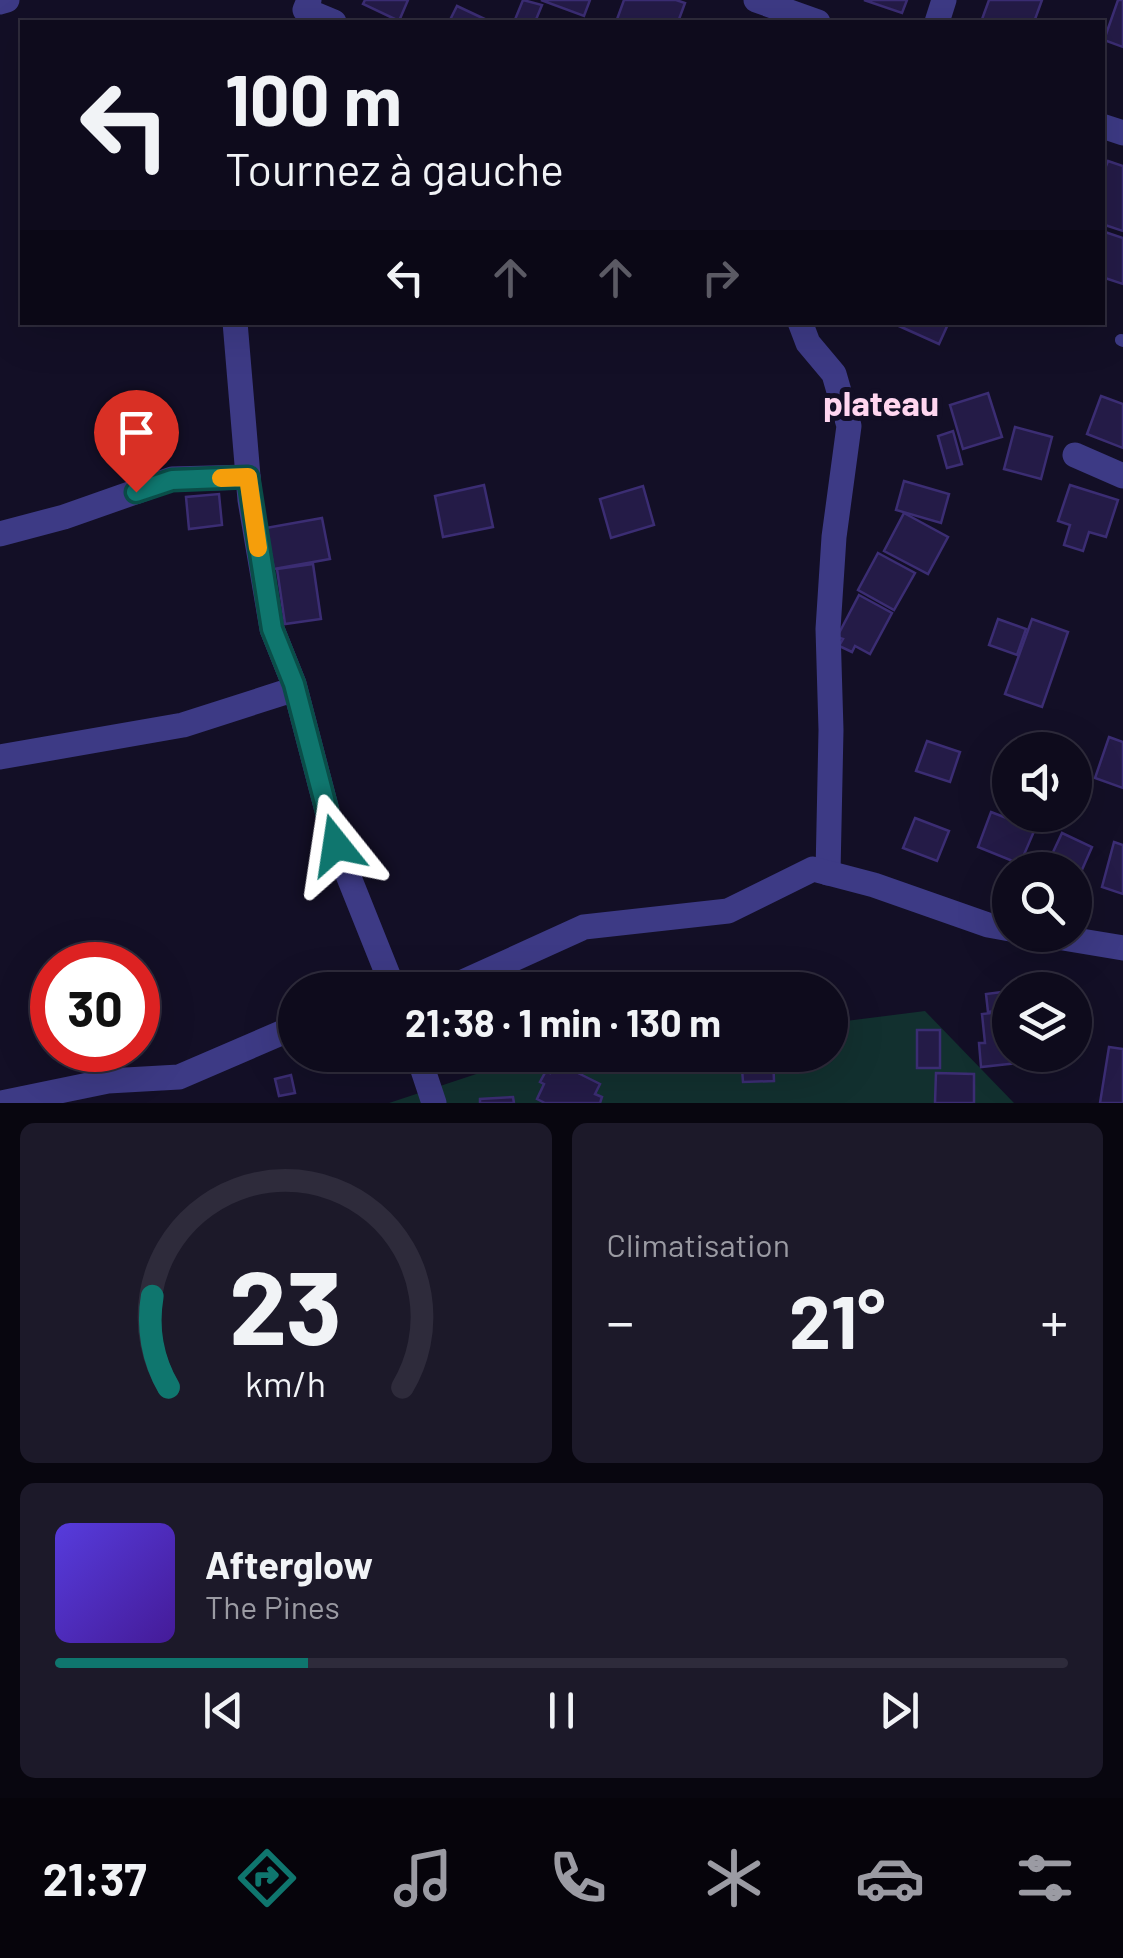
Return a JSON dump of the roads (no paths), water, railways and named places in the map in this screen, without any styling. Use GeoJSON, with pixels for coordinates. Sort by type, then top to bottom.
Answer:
{"type":"FeatureCollection","features":[{"type":"Feature","properties":{"kind":"street"},"geometry":{"type":"LineString","coordinates":[[756,0],[812,20]]}},
{"type":"Feature","properties":{"kind":"street"},"geometry":{"type":"LineString","coordinates":[[302,11],[328,20]]}},
{"type":"Feature","properties":{"kind":"street"},"geometry":{"type":"LineString","coordinates":[[234,325],[248,477],[272,629],[295,689],[336,845],[387,972]]}},
{"type":"Feature","properties":{"kind":"street"},"geometry":{"type":"LineString","coordinates":[[801,325],[808,344],[834,374],[848,426],[834,537],[828,629],[828,873]]}},
{"type":"Feature","properties":{"kind":"street"},"geometry":{"type":"LineString","coordinates":[[1075,455],[1123,476]]}},
{"type":"Feature","properties":{"kind":"street"},"geometry":{"type":"LineString","coordinates":[[0,534],[172,480],[248,477]]}},
{"type":"Feature","properties":{"kind":"street"},"geometry":{"type":"LineString","coordinates":[[0,757],[183,724],[295,689]]}},
{"type":"Feature","properties":{"kind":"street"},"geometry":{"type":"LineString","coordinates":[[485,972],[584,927],[728,911],[813,869],[874,885],[992,926]]}},
{"type":"Feature","properties":{"kind":"street"},"geometry":{"type":"LineString","coordinates":[[1092,943],[1123,948]]}},
{"type":"Feature","properties":{"kind":"street"},"geometry":{"type":"LineString","coordinates":[[1,1103],[108,1081],[180,1077],[278,1034]]}},
{"type":"Feature","properties":{"kind":"street"},"geometry":{"type":"LineString","coordinates":[[424,1072],[434,1103]]}},
{"type":"Feature","properties":{"kind":"district","name":"plateau"},"geometry":{"type":"Point","coordinates":[881,402]}}]}
